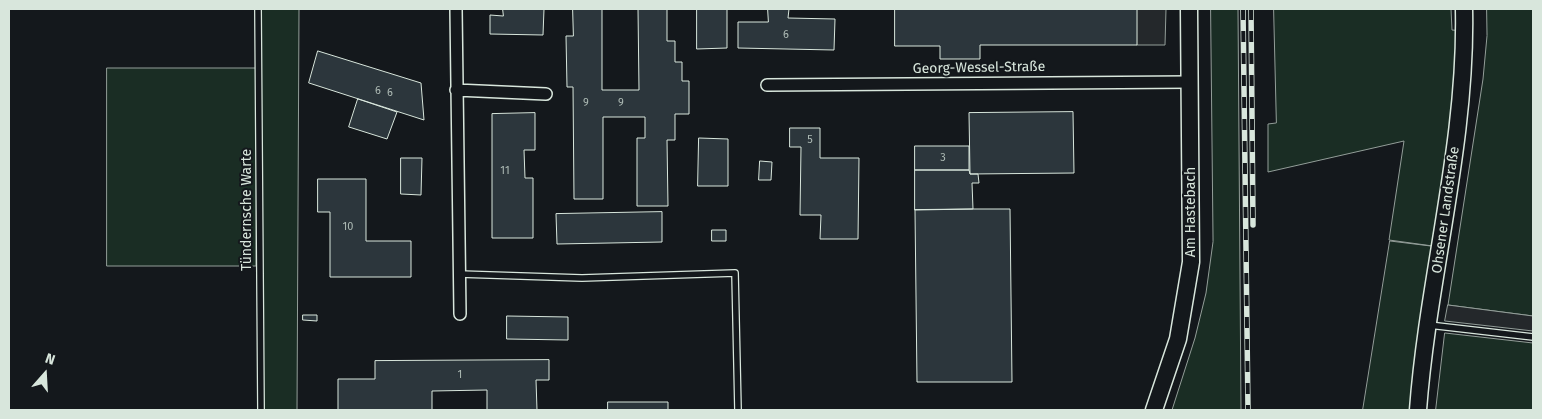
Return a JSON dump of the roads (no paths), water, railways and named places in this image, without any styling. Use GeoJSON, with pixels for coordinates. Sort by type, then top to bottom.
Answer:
{"type":"FeatureCollection","features":[{"type":"Feature","properties":{"kind":"main road","name":"Am Hastebach"},"geometry":{"type":"LineString","coordinates":[[1154,410],[1178,339],[1192,262],[1189,9]]}},
{"type":"Feature","properties":{"kind":"main road","name":"Ohsener Landstraße"},"geometry":{"type":"LineString","coordinates":[[1418,410],[1456,137],[1465,31],[1464,9]]}},
{"type":"Feature","properties":{"kind":"street"},"geometry":{"type":"LineString","coordinates":[[456,9],[460,314]]}},
{"type":"Feature","properties":{"kind":"street","name":"Georg-Wessel-Straße"},"geometry":{"type":"LineString","coordinates":[[768,85],[1190,82]]}},
{"type":"Feature","properties":{"kind":"street"},"geometry":{"type":"LineString","coordinates":[[456,90],[546,94]]}},
{"type":"Feature","properties":{"kind":"lane","name":"Tündernsche Warte"},"geometry":{"type":"LineString","coordinates":[[258,9],[261,410]]}},
{"type":"Feature","properties":{"kind":"lane"},"geometry":{"type":"LineString","coordinates":[[459,274],[582,278],[735,273],[738,410]]}},
{"type":"Feature","properties":{"kind":"lane"},"geometry":{"type":"LineString","coordinates":[[1429,325],[1533,337]]}},
{"type":"Feature","properties":{"kind":"railway"},"geometry":{"type":"LineString","coordinates":[[1243,9],[1248,410]]}},
{"type":"Feature","properties":{"kind":"railway"},"geometry":{"type":"LineString","coordinates":[[1251,9],[1253,225]]}}]}
